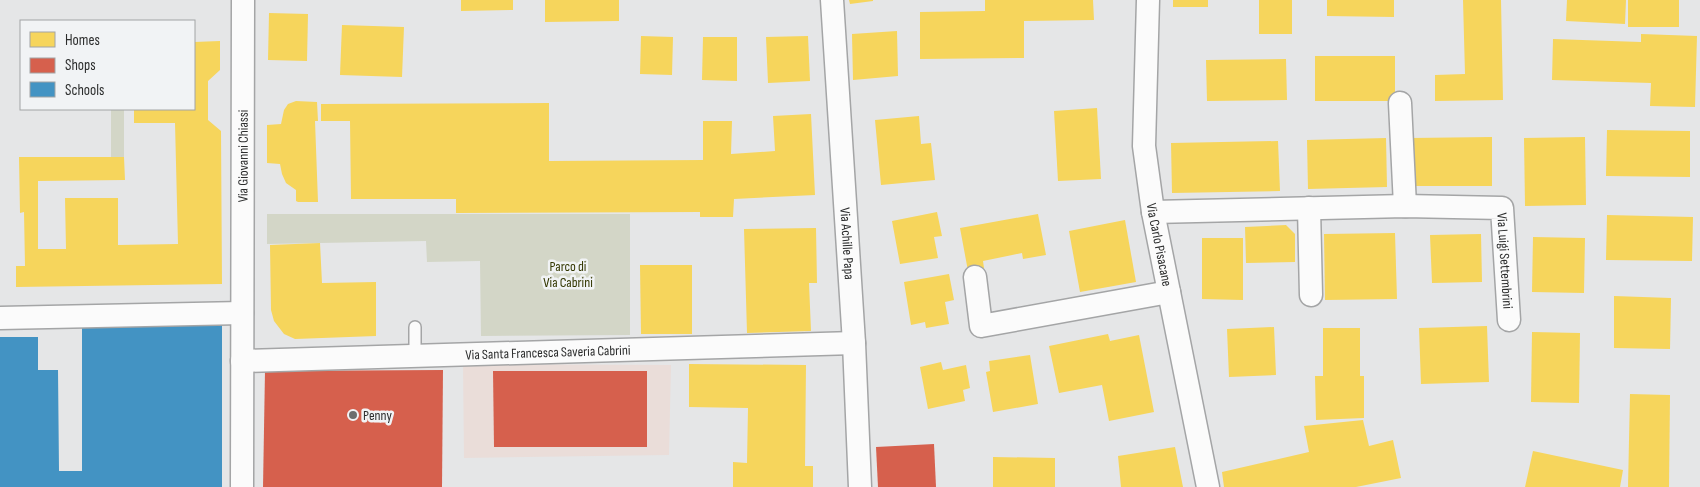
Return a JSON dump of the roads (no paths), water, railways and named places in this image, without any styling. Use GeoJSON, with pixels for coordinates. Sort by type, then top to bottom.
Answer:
{"type":"FeatureCollection","features":[{"type":"Feature","properties":{"kind":"street","name":"Via Giovanni Chiassi"},"geometry":{"type":"LineString","coordinates":[[242,487],[243,0]]}},
{"type":"Feature","properties":{"kind":"street","name":"Via Achille Papa"},"geometry":{"type":"LineString","coordinates":[[832,0],[854,343],[860,487]]}},
{"type":"Feature","properties":{"kind":"street","name":"Via Carlo Pisacane"},"geometry":{"type":"LineString","coordinates":[[1148,0],[1144,146],[1153,212],[1208,487]]}},
{"type":"Feature","properties":{"kind":"street"},"geometry":{"type":"LineString","coordinates":[[1400,103],[1405,206]]}},
{"type":"Feature","properties":{"kind":"street","name":"Via Luigi Settembrini"},"geometry":{"type":"LineString","coordinates":[[1153,212],[1405,206],[1502,208],[1509,320]]}},
{"type":"Feature","properties":{"kind":"street"},"geometry":{"type":"LineString","coordinates":[[1309,208],[1310,295]]}},
{"type":"Feature","properties":{"kind":"street"},"geometry":{"type":"LineString","coordinates":[[975,277],[981,326],[1169,292]]}},
{"type":"Feature","properties":{"kind":"street"},"geometry":{"type":"LineString","coordinates":[[0,318],[242,313]]}},
{"type":"Feature","properties":{"kind":"street","name":"Via Santa Francesca Saveria Cabrini"},"geometry":{"type":"LineString","coordinates":[[242,361],[854,343]]}},
{"type":"Feature","properties":{"kind":"lane"},"geometry":{"type":"LineString","coordinates":[[415,327],[415,356]]}},
{"type":"Feature","properties":{"kind":"place","name":"Penny"},"geometry":{"type":"Point","coordinates":[353,415]}},
{"type":"Feature","properties":{"kind":"park label","name":"Parco di Via Cabrini"},"geometry":{"type":"Point","coordinates":[568,274]}}]}
